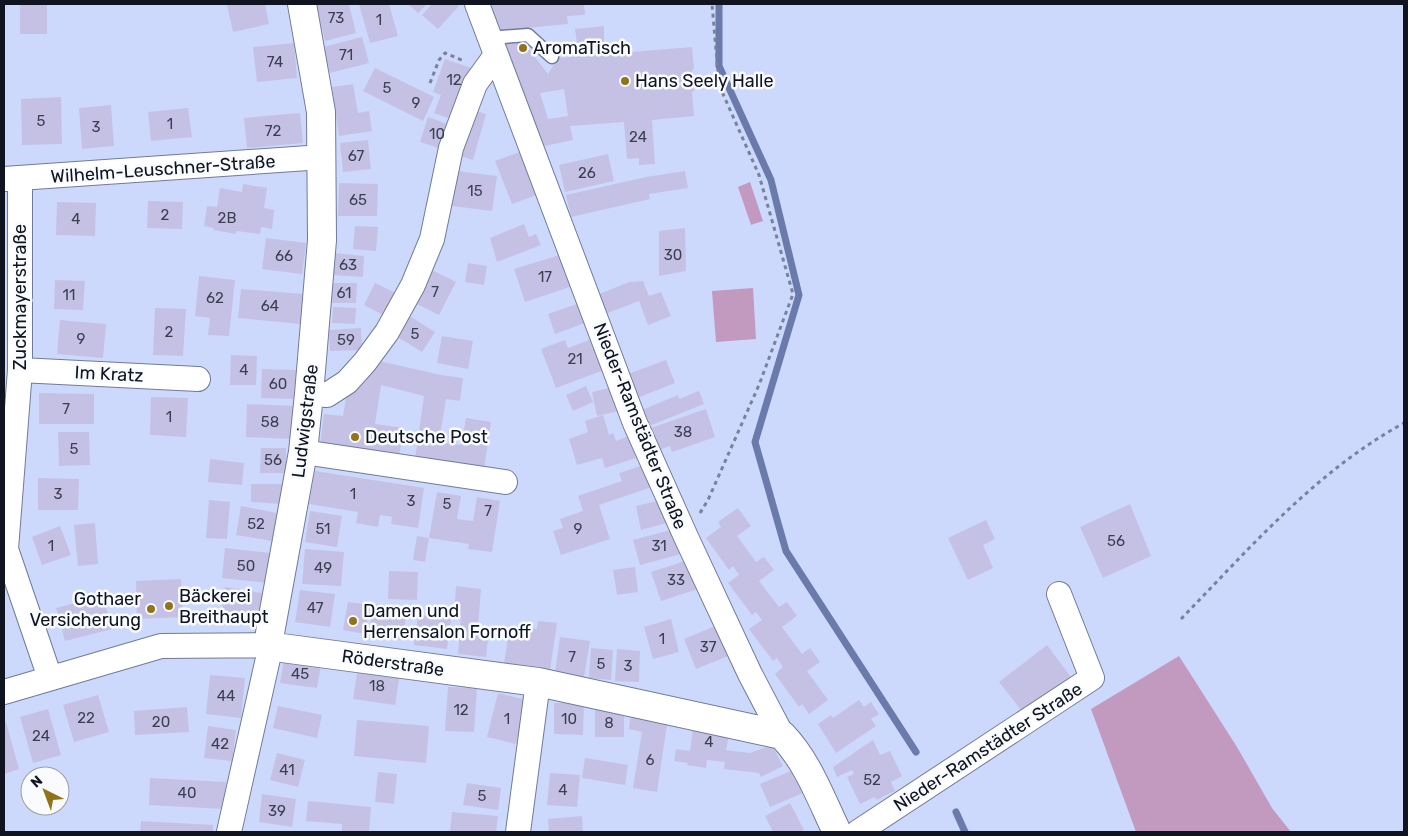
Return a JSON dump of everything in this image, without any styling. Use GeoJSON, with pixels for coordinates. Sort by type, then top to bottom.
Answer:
{"type":"FeatureCollection","features":[{"type":"Feature","properties":{"kind":"street","name":"Ludwigstraße"},"geometry":{"type":"LineString","coordinates":[[229,832],[271,645],[270,633],[303,452],[309,394],[322,240],[323,157],[321,112],[302,4]]}},
{"type":"Feature","properties":{"kind":"street","name":"Nieder-Ramstädter Straße"},"geometry":{"type":"LineString","coordinates":[[477,4],[490,54],[635,423],[750,674],[782,735],[793,746],[802,760],[837,832]]}},
{"type":"Feature","properties":{"kind":"street"},"geometry":{"type":"LineString","coordinates":[[309,394],[327,395],[348,382],[387,332],[409,293],[432,239],[451,148],[475,84],[490,54]]}},
{"type":"Feature","properties":{"kind":"street","name":"Wilhelm-Leuschner-Straße"},"geometry":{"type":"LineString","coordinates":[[12,179],[323,157]]}},
{"type":"Feature","properties":{"kind":"street","name":"Zuckmayerstraße"},"geometry":{"type":"LineString","coordinates":[[12,179],[20,370],[6,549],[50,678]]}},
{"type":"Feature","properties":{"kind":"street","name":"Im Kratz"},"geometry":{"type":"LineString","coordinates":[[20,370],[198,379]]}},
{"type":"Feature","properties":{"kind":"street"},"geometry":{"type":"LineString","coordinates":[[303,452],[505,482]]}},
{"type":"Feature","properties":{"kind":"street","name":"Nieder-Ramstädter Straße"},"geometry":{"type":"LineString","coordinates":[[858,832],[1092,678],[1059,594]]}},
{"type":"Feature","properties":{"kind":"street","name":"Röderstraße"},"geometry":{"type":"LineString","coordinates":[[4,692],[161,646],[271,645],[538,682],[782,735]]}},
{"type":"Feature","properties":{"kind":"street"},"geometry":{"type":"LineString","coordinates":[[518,832],[538,682]]}},
{"type":"Feature","properties":{"kind":"lane"},"geometry":{"type":"LineString","coordinates":[[490,54],[528,35],[552,57]]}},
{"type":"Feature","properties":{"kind":"path"},"geometry":{"type":"LineString","coordinates":[[686,537],[708,500],[759,385],[793,294],[759,175],[718,85],[712,4]]}},
{"type":"Feature","properties":{"kind":"path"},"geometry":{"type":"LineString","coordinates":[[430,83],[439,60],[445,53],[490,54]]}},
{"type":"Feature","properties":{"kind":"path"},"geometry":{"type":"LineString","coordinates":[[1181,619],[1277,519],[1315,485],[1352,456],[1404,423]]}},
{"type":"Feature","properties":{"kind":"shaded area"},"geometry":{"type":"Polygon","coordinates":[[[750,182],[763,221],[751,225],[738,187],[750,182]]]}},
{"type":"Feature","properties":{"kind":"shaded area"},"geometry":{"type":"Polygon","coordinates":[[[753,288],[756,339],[716,342],[712,291],[753,288]]]}},
{"type":"Feature","properties":{"kind":"shaded area"},"geometry":{"type":"Polygon","coordinates":[[[1179,656],[1237,747],[1272,808],[1291,832],[1136,832],[1091,709],[1179,656]]]}},
{"type":"Feature","properties":{"kind":"building"},"geometry":{"type":"Polygon","coordinates":[[[47,4],[47,34],[20,34],[20,5],[47,4]]]}},
{"type":"Feature","properties":{"kind":"building"},"geometry":{"type":"Polygon","coordinates":[[[265,4],[269,24],[233,32],[227,5],[265,4]]]}},
{"type":"Feature","properties":{"kind":"building"},"geometry":{"type":"Polygon","coordinates":[[[316,4],[349,4],[356,33],[325,41],[316,4]]]}},
{"type":"Feature","properties":{"kind":"building"},"geometry":{"type":"Polygon","coordinates":[[[359,4],[389,4],[398,36],[370,43],[359,4]]]}},
{"type":"Feature","properties":{"kind":"building"},"geometry":{"type":"Polygon","coordinates":[[[408,4],[427,4],[418,13],[408,4]]]}},
{"type":"Feature","properties":{"kind":"building"},"geometry":{"type":"Polygon","coordinates":[[[432,4],[456,4],[459,6],[438,29],[422,15],[432,4]]]}},
{"type":"Feature","properties":{"kind":"building"},"geometry":{"type":"Polygon","coordinates":[[[584,4],[585,15],[567,16],[568,24],[495,31],[492,5],[584,4]]]}},
{"type":"Feature","properties":{"kind":"building"},"geometry":{"type":"Polygon","coordinates":[[[604,26],[604,48],[578,50],[575,29],[604,26]]]}},
{"type":"Feature","properties":{"kind":"building"},"geometry":{"type":"Polygon","coordinates":[[[362,37],[369,63],[330,73],[323,47],[362,37]]]}},
{"type":"Feature","properties":{"kind":"building"},"geometry":{"type":"Polygon","coordinates":[[[294,43],[297,78],[257,82],[253,47],[294,43]]]}},
{"type":"Feature","properties":{"kind":"building","name":"Hans Seely Halle"},"geometry":{"type":"Polygon","coordinates":[[[524,43],[548,74],[558,58],[692,47],[694,116],[652,120],[655,164],[639,165],[639,158],[627,159],[624,122],[570,126],[573,140],[540,147],[501,44],[524,43]],[[564,89],[540,93],[548,119],[568,116],[564,89]]]}},
{"type":"Feature","properties":{"kind":"building"},"geometry":{"type":"Polygon","coordinates":[[[445,59],[474,69],[456,121],[434,113],[441,95],[433,92],[445,59]]]}},
{"type":"Feature","properties":{"kind":"building"},"geometry":{"type":"Polygon","coordinates":[[[375,68],[434,97],[423,121],[363,91],[375,68]]]}},
{"type":"Feature","properties":{"kind":"building"},"geometry":{"type":"Polygon","coordinates":[[[353,84],[358,113],[369,111],[372,131],[339,136],[332,87],[353,84]]]}},
{"type":"Feature","properties":{"kind":"building"},"geometry":{"type":"Polygon","coordinates":[[[61,97],[62,144],[22,145],[21,99],[61,97]]]}},
{"type":"Feature","properties":{"kind":"building"},"geometry":{"type":"Polygon","coordinates":[[[111,105],[114,146],[82,149],[79,108],[111,105]]]}},
{"type":"Feature","properties":{"kind":"building"},"geometry":{"type":"Polygon","coordinates":[[[188,108],[192,137],[151,141],[148,112],[188,108]]]}},
{"type":"Feature","properties":{"kind":"building"},"geometry":{"type":"Polygon","coordinates":[[[470,109],[486,114],[473,160],[457,155],[470,109]]]}},
{"type":"Feature","properties":{"kind":"building"},"geometry":{"type":"Polygon","coordinates":[[[300,113],[303,143],[247,148],[244,118],[300,113]]]}},
{"type":"Feature","properties":{"kind":"building"},"geometry":{"type":"Polygon","coordinates":[[[428,117],[453,126],[445,150],[420,142],[428,117]]]}},
{"type":"Feature","properties":{"kind":"building"},"geometry":{"type":"Polygon","coordinates":[[[368,140],[371,169],[343,172],[340,143],[368,140]]]}},
{"type":"Feature","properties":{"kind":"building"},"geometry":{"type":"Polygon","coordinates":[[[525,150],[542,193],[512,204],[495,161],[525,150]]]}},
{"type":"Feature","properties":{"kind":"building"},"geometry":{"type":"Polygon","coordinates":[[[608,154],[614,181],[565,192],[559,165],[608,154]]]}},
{"type":"Feature","properties":{"kind":"building"},"geometry":{"type":"Polygon","coordinates":[[[457,171],[497,176],[492,211],[452,206],[457,171]]]}},
{"type":"Feature","properties":{"kind":"building"},"geometry":{"type":"Polygon","coordinates":[[[685,171],[688,188],[649,194],[650,199],[571,217],[566,195],[646,177],[685,171]]]}},
{"type":"Feature","properties":{"kind":"building"},"geometry":{"type":"Polygon","coordinates":[[[339,183],[378,184],[377,216],[338,216],[339,183]]]}},
{"type":"Feature","properties":{"kind":"building"},"geometry":{"type":"Polygon","coordinates":[[[243,184],[267,188],[264,208],[274,210],[272,229],[261,227],[260,234],[236,231],[236,234],[213,230],[214,228],[204,226],[207,206],[217,207],[220,188],[242,192],[243,184]]]}},
{"type":"Feature","properties":{"kind":"building"},"geometry":{"type":"Polygon","coordinates":[[[148,201],[183,202],[182,229],[147,228],[148,201]]]}},
{"type":"Feature","properties":{"kind":"building"},"geometry":{"type":"Polygon","coordinates":[[[57,202],[96,203],[95,236],[56,235],[57,202]]]}},
{"type":"Feature","properties":{"kind":"building"},"geometry":{"type":"Polygon","coordinates":[[[524,224],[529,237],[536,234],[541,245],[497,262],[490,238],[524,224]]]}},
{"type":"Feature","properties":{"kind":"building"},"geometry":{"type":"Polygon","coordinates":[[[355,226],[378,227],[376,251],[353,249],[355,226]]]}},
{"type":"Feature","properties":{"kind":"building"},"geometry":{"type":"Polygon","coordinates":[[[685,228],[686,271],[659,276],[659,231],[685,228]]]}},
{"type":"Feature","properties":{"kind":"building"},"geometry":{"type":"Polygon","coordinates":[[[266,238],[306,243],[302,274],[262,269],[266,238]]]}},
{"type":"Feature","properties":{"kind":"building"},"geometry":{"type":"Polygon","coordinates":[[[333,253],[364,256],[363,277],[331,275],[333,253]]]}},
{"type":"Feature","properties":{"kind":"building"},"geometry":{"type":"Polygon","coordinates":[[[566,253],[576,285],[525,302],[514,269],[566,253]]]}},
{"type":"Feature","properties":{"kind":"building"},"geometry":{"type":"Polygon","coordinates":[[[468,263],[487,266],[484,285],[465,282],[468,263]]]}},
{"type":"Feature","properties":{"kind":"building"},"geometry":{"type":"Polygon","coordinates":[[[432,270],[456,282],[439,315],[415,303],[432,270]]]}},
{"type":"Feature","properties":{"kind":"building"},"geometry":{"type":"Polygon","coordinates":[[[199,276],[235,280],[229,336],[208,335],[210,318],[195,316],[199,276]]]}},
{"type":"Feature","properties":{"kind":"building"},"geometry":{"type":"Polygon","coordinates":[[[55,280],[85,281],[83,310],[54,309],[55,280]]]}},
{"type":"Feature","properties":{"kind":"building"},"geometry":{"type":"Polygon","coordinates":[[[643,281],[649,296],[661,292],[671,316],[648,325],[639,301],[605,314],[597,295],[629,282],[643,281]]]}},
{"type":"Feature","properties":{"kind":"building"},"geometry":{"type":"Polygon","coordinates":[[[331,283],[357,283],[356,303],[331,303],[331,283]]]}},
{"type":"Feature","properties":{"kind":"building"},"geometry":{"type":"Polygon","coordinates":[[[375,283],[400,295],[389,318],[364,305],[375,283]]]}},
{"type":"Feature","properties":{"kind":"building"},"geometry":{"type":"Polygon","coordinates":[[[241,289],[303,294],[300,324],[238,318],[241,289]]]}},
{"type":"Feature","properties":{"kind":"building"},"geometry":{"type":"Polygon","coordinates":[[[583,302],[590,321],[555,334],[548,314],[583,302]]]}},
{"type":"Feature","properties":{"kind":"building"},"geometry":{"type":"Polygon","coordinates":[[[333,307],[356,308],[355,324],[332,323],[333,307]]]}},
{"type":"Feature","properties":{"kind":"building"},"geometry":{"type":"Polygon","coordinates":[[[155,308],[186,309],[183,356],[153,355],[155,308]]]}},
{"type":"Feature","properties":{"kind":"building"},"geometry":{"type":"Polygon","coordinates":[[[408,315],[435,332],[422,352],[396,336],[408,315]]]}},
{"type":"Feature","properties":{"kind":"building"},"geometry":{"type":"Polygon","coordinates":[[[60,320],[106,324],[103,358],[57,354],[60,320]]]}},
{"type":"Feature","properties":{"kind":"building"},"geometry":{"type":"Polygon","coordinates":[[[361,328],[362,350],[330,351],[329,330],[361,328]]]}},
{"type":"Feature","properties":{"kind":"building"},"geometry":{"type":"Polygon","coordinates":[[[442,336],[473,341],[468,369],[437,363],[442,336]]]}},
{"type":"Feature","properties":{"kind":"building"},"geometry":{"type":"Polygon","coordinates":[[[597,337],[609,368],[556,388],[541,349],[565,340],[568,348],[597,337]]]}},
{"type":"Feature","properties":{"kind":"building"},"geometry":{"type":"Polygon","coordinates":[[[231,355],[257,356],[256,385],[230,385],[231,355]]]}},
{"type":"Feature","properties":{"kind":"building"},"geometry":{"type":"Polygon","coordinates":[[[666,360],[675,383],[637,398],[628,374],[666,360]]]}},
{"type":"Feature","properties":{"kind":"building"},"geometry":{"type":"Polygon","coordinates":[[[379,361],[463,378],[460,401],[446,399],[439,442],[461,445],[466,418],[491,422],[484,469],[415,459],[424,396],[381,385],[375,424],[404,428],[399,456],[320,445],[324,414],[343,416],[346,398],[366,381],[379,361]]]}},
{"type":"Feature","properties":{"kind":"building"},"geometry":{"type":"Polygon","coordinates":[[[262,369],[296,370],[294,399],[261,398],[262,369]]]}},
{"type":"Feature","properties":{"kind":"building"},"geometry":{"type":"Polygon","coordinates":[[[586,386],[593,402],[573,411],[566,395],[586,386]]]}},
{"type":"Feature","properties":{"kind":"building"},"geometry":{"type":"Polygon","coordinates":[[[614,387],[619,411],[597,416],[592,392],[614,387]]]}},
{"type":"Feature","properties":{"kind":"building"},"geometry":{"type":"Polygon","coordinates":[[[699,391],[704,404],[649,426],[642,410],[678,395],[679,399],[699,391]]]}},
{"type":"Feature","properties":{"kind":"building"},"geometry":{"type":"Polygon","coordinates":[[[39,393],[94,394],[94,424],[39,424],[39,393]]]}},
{"type":"Feature","properties":{"kind":"building"},"geometry":{"type":"Polygon","coordinates":[[[151,397],[188,398],[186,437],[150,435],[151,397]]]}},
{"type":"Feature","properties":{"kind":"building"},"geometry":{"type":"Polygon","coordinates":[[[247,404],[294,406],[292,439],[246,437],[247,404]]]}},
{"type":"Feature","properties":{"kind":"building"},"geometry":{"type":"Polygon","coordinates":[[[706,409],[715,437],[672,452],[670,446],[659,450],[651,428],[706,409]]]}},
{"type":"Feature","properties":{"kind":"building"},"geometry":{"type":"Polygon","coordinates":[[[603,415],[609,435],[613,433],[616,441],[629,436],[636,458],[605,468],[602,458],[577,465],[569,439],[588,432],[585,421],[603,415]]]}},
{"type":"Feature","properties":{"kind":"building"},"geometry":{"type":"Polygon","coordinates":[[[58,432],[89,432],[90,465],[59,466],[58,432]]]}},
{"type":"Feature","properties":{"kind":"building"},"geometry":{"type":"Polygon","coordinates":[[[261,448],[286,448],[286,473],[260,473],[261,448]]]}},
{"type":"Feature","properties":{"kind":"building"},"geometry":{"type":"Polygon","coordinates":[[[210,459],[244,463],[242,485],[208,482],[210,459]]]}},
{"type":"Feature","properties":{"kind":"building"},"geometry":{"type":"Polygon","coordinates":[[[647,464],[655,486],[599,505],[610,539],[561,555],[553,531],[563,528],[560,519],[583,511],[578,496],[622,481],[619,473],[647,464]]]}},
{"type":"Feature","properties":{"kind":"building"},"geometry":{"type":"Polygon","coordinates":[[[315,471],[424,488],[418,528],[391,524],[392,517],[380,515],[378,527],[356,523],[358,512],[309,504],[315,471]]]}},
{"type":"Feature","properties":{"kind":"building"},"geometry":{"type":"Polygon","coordinates":[[[38,478],[79,479],[78,510],[38,510],[38,478]]]}},
{"type":"Feature","properties":{"kind":"building"},"geometry":{"type":"Polygon","coordinates":[[[251,484],[283,484],[283,504],[251,502],[251,484]]]}},
{"type":"Feature","properties":{"kind":"building"},"geometry":{"type":"Polygon","coordinates":[[[437,492],[461,496],[457,519],[473,521],[477,497],[500,501],[492,552],[468,549],[469,544],[429,538],[437,492]]]}},
{"type":"Feature","properties":{"kind":"building"},"geometry":{"type":"Polygon","coordinates":[[[665,499],[670,522],[641,530],[636,506],[665,499]]]}},
{"type":"Feature","properties":{"kind":"building"},"geometry":{"type":"Polygon","coordinates":[[[209,500],[230,502],[227,539],[206,538],[209,500]]]}},
{"type":"Feature","properties":{"kind":"building"},"geometry":{"type":"Polygon","coordinates":[[[1130,504],[1151,556],[1103,578],[1080,527],[1130,504]]]}},
{"type":"Feature","properties":{"kind":"building"},"geometry":{"type":"Polygon","coordinates":[[[241,506],[277,513],[272,541],[236,535],[241,506]]]}},
{"type":"Feature","properties":{"kind":"building"},"geometry":{"type":"Polygon","coordinates":[[[738,508],[751,526],[737,536],[756,562],[764,557],[774,570],[759,581],[779,607],[787,602],[797,616],[782,627],[802,654],[810,648],[820,662],[807,671],[828,700],[809,714],[802,704],[799,707],[775,674],[783,667],[777,658],[773,661],[749,629],[762,620],[756,612],[752,615],[728,583],[739,575],[733,566],[729,570],[706,538],[721,527],[718,522],[738,508]]]}},
{"type":"Feature","properties":{"kind":"building"},"geometry":{"type":"Polygon","coordinates":[[[310,511],[342,516],[337,547],[305,542],[310,511]]]}},
{"type":"Feature","properties":{"kind":"building"},"geometry":{"type":"Polygon","coordinates":[[[986,520],[995,539],[983,545],[993,568],[968,580],[948,538],[986,520]]]}},
{"type":"Feature","properties":{"kind":"building"},"geometry":{"type":"Polygon","coordinates":[[[95,523],[98,564],[78,566],[74,525],[95,523]]]}},
{"type":"Feature","properties":{"kind":"building"},"geometry":{"type":"Polygon","coordinates":[[[60,526],[71,555],[42,565],[32,537],[60,526]]]}},
{"type":"Feature","properties":{"kind":"building"},"geometry":{"type":"Polygon","coordinates":[[[678,528],[685,553],[640,565],[633,540],[678,528]]]}},
{"type":"Feature","properties":{"kind":"building"},"geometry":{"type":"Polygon","coordinates":[[[417,536],[429,538],[425,562],[413,560],[417,536]]]}},
{"type":"Feature","properties":{"kind":"building"},"geometry":{"type":"Polygon","coordinates":[[[225,548],[270,553],[267,583],[222,578],[225,548]]]}},
{"type":"Feature","properties":{"kind":"building"},"geometry":{"type":"Polygon","coordinates":[[[305,549],[344,552],[341,586],[302,584],[305,549]]]}},
{"type":"Feature","properties":{"kind":"building"},"geometry":{"type":"Polygon","coordinates":[[[691,559],[701,588],[661,601],[651,572],[691,559]]]}},
{"type":"Feature","properties":{"kind":"building"},"geometry":{"type":"Polygon","coordinates":[[[635,567],[638,592],[617,595],[613,570],[635,567]]]}},
{"type":"Feature","properties":{"kind":"building"},"geometry":{"type":"Polygon","coordinates":[[[389,571],[418,572],[417,600],[388,599],[389,571]]]}},
{"type":"Feature","properties":{"kind":"building"},"geometry":{"type":"Polygon","coordinates":[[[181,579],[183,617],[137,619],[136,581],[181,579]]]}},
{"type":"Feature","properties":{"kind":"building"},"geometry":{"type":"Polygon","coordinates":[[[456,586],[481,589],[478,627],[489,629],[486,657],[458,654],[461,615],[454,614],[456,586]]]}},
{"type":"Feature","properties":{"kind":"building"},"geometry":{"type":"Polygon","coordinates":[[[225,587],[268,594],[263,622],[221,616],[225,587]]]}},
{"type":"Feature","properties":{"kind":"building"},"geometry":{"type":"Polygon","coordinates":[[[300,590],[335,594],[330,627],[295,622],[300,590]]]}},
{"type":"Feature","properties":{"kind":"building"},"geometry":{"type":"Polygon","coordinates":[[[103,596],[112,629],[65,641],[56,608],[103,596]]]}},
{"type":"Feature","properties":{"kind":"building"},"geometry":{"type":"Polygon","coordinates":[[[348,602],[370,605],[365,634],[343,630],[348,602]]]}},
{"type":"Feature","properties":{"kind":"building"},"geometry":{"type":"Polygon","coordinates":[[[373,604],[407,608],[403,640],[369,635],[373,604]]]}},
{"type":"Feature","properties":{"kind":"building"},"geometry":{"type":"Polygon","coordinates":[[[418,615],[451,618],[447,649],[414,645],[418,615]]]}},
{"type":"Feature","properties":{"kind":"building"},"geometry":{"type":"Polygon","coordinates":[[[671,619],[679,652],[653,659],[644,627],[671,619]]]}},
{"type":"Feature","properties":{"kind":"building"},"geometry":{"type":"Polygon","coordinates":[[[538,621],[557,623],[550,670],[504,663],[510,626],[537,629],[538,621]]]}},
{"type":"Feature","properties":{"kind":"building"},"geometry":{"type":"Polygon","coordinates":[[[720,624],[733,654],[696,669],[684,639],[720,624]]]}},
{"type":"Feature","properties":{"kind":"building"},"geometry":{"type":"Polygon","coordinates":[[[560,637],[590,641],[584,677],[555,673],[560,637]]]}},
{"type":"Feature","properties":{"kind":"building"},"geometry":{"type":"Polygon","coordinates":[[[1047,645],[1071,677],[1024,714],[999,682],[1047,645]]]}},
{"type":"Feature","properties":{"kind":"building"},"geometry":{"type":"Polygon","coordinates":[[[591,648],[613,650],[611,680],[589,678],[591,648]]]}},
{"type":"Feature","properties":{"kind":"building"},"geometry":{"type":"Polygon","coordinates":[[[617,649],[640,651],[639,682],[615,681],[617,649]]]}},
{"type":"Feature","properties":{"kind":"building"},"geometry":{"type":"Polygon","coordinates":[[[284,659],[321,665],[317,688],[280,683],[284,659]]]}},
{"type":"Feature","properties":{"kind":"building"},"geometry":{"type":"Polygon","coordinates":[[[358,667],[400,673],[395,705],[353,699],[358,667]]]}},
{"type":"Feature","properties":{"kind":"building"},"geometry":{"type":"Polygon","coordinates":[[[210,675],[245,678],[241,718],[206,714],[210,675]]]}},
{"type":"Feature","properties":{"kind":"building"},"geometry":{"type":"Polygon","coordinates":[[[448,687],[477,688],[474,732],[445,731],[448,687]]]}},
{"type":"Feature","properties":{"kind":"building"},"geometry":{"type":"Polygon","coordinates":[[[498,693],[527,700],[516,744],[487,737],[498,693]]]}},
{"type":"Feature","properties":{"kind":"building"},"geometry":{"type":"Polygon","coordinates":[[[98,695],[109,732],[74,742],[63,705],[98,695]]]}},
{"type":"Feature","properties":{"kind":"building"},"geometry":{"type":"Polygon","coordinates":[[[859,700],[864,707],[871,702],[879,714],[871,719],[876,726],[836,753],[818,724],[831,715],[833,718],[859,700]]]}},
{"type":"Feature","properties":{"kind":"building"},"geometry":{"type":"Polygon","coordinates":[[[554,703],[584,703],[583,735],[554,734],[554,703]]]}},
{"type":"Feature","properties":{"kind":"building"},"geometry":{"type":"Polygon","coordinates":[[[278,706],[322,715],[317,738],[273,728],[278,706]]]}},
{"type":"Feature","properties":{"kind":"building"},"geometry":{"type":"Polygon","coordinates":[[[187,707],[189,732],[135,735],[134,711],[187,707]]]}},
{"type":"Feature","properties":{"kind":"building"},"geometry":{"type":"Polygon","coordinates":[[[48,709],[61,755],[33,763],[20,717],[48,709]]]}},
{"type":"Feature","properties":{"kind":"building"},"geometry":{"type":"Polygon","coordinates":[[[595,709],[624,709],[624,737],[595,737],[595,709]]]}},
{"type":"Feature","properties":{"kind":"building"},"geometry":{"type":"Polygon","coordinates":[[[631,712],[668,718],[657,792],[633,788],[642,732],[629,729],[631,712]]]}},
{"type":"Feature","properties":{"kind":"building"},"geometry":{"type":"Polygon","coordinates":[[[357,720],[429,726],[426,763],[354,756],[357,720]]]}},
{"type":"Feature","properties":{"kind":"building"},"geometry":{"type":"Polygon","coordinates":[[[6,722],[19,769],[4,774],[4,723],[6,722]]]}},
{"type":"Feature","properties":{"kind":"building"},"geometry":{"type":"Polygon","coordinates":[[[208,726],[236,730],[232,761],[204,758],[208,726]]]}},
{"type":"Feature","properties":{"kind":"building"},"geometry":{"type":"Polygon","coordinates":[[[693,729],[729,734],[726,750],[750,753],[772,745],[783,766],[761,777],[759,773],[724,769],[725,762],[707,760],[706,768],[674,761],[676,749],[690,751],[693,729]]]}},
{"type":"Feature","properties":{"kind":"building"},"geometry":{"type":"Polygon","coordinates":[[[873,740],[880,755],[890,751],[902,776],[891,782],[895,791],[876,800],[875,797],[860,804],[847,777],[854,774],[852,770],[837,777],[833,767],[873,740]]]}},
{"type":"Feature","properties":{"kind":"building"},"geometry":{"type":"Polygon","coordinates":[[[277,753],[305,760],[298,787],[270,780],[277,753]]]}},
{"type":"Feature","properties":{"kind":"building"},"geometry":{"type":"Polygon","coordinates":[[[585,758],[628,765],[625,785],[582,778],[585,758]]]}},
{"type":"Feature","properties":{"kind":"building"},"geometry":{"type":"Polygon","coordinates":[[[793,770],[803,793],[770,807],[760,784],[793,770]]]}},
{"type":"Feature","properties":{"kind":"building"},"geometry":{"type":"Polygon","coordinates":[[[378,772],[397,774],[394,804],[375,802],[378,772]]]}},
{"type":"Feature","properties":{"kind":"building"},"geometry":{"type":"Polygon","coordinates":[[[550,773],[580,775],[577,807],[547,805],[550,773]]]}},
{"type":"Feature","properties":{"kind":"building"},"geometry":{"type":"Polygon","coordinates":[[[150,778],[226,782],[224,809],[149,805],[150,778]]]}},
{"type":"Feature","properties":{"kind":"building"},"geometry":{"type":"Polygon","coordinates":[[[467,783],[501,788],[498,810],[463,805],[467,783]]]}},
{"type":"Feature","properties":{"kind":"building"},"geometry":{"type":"Polygon","coordinates":[[[262,794],[296,799],[292,827],[259,822],[262,794]]]}},
{"type":"Feature","properties":{"kind":"building"},"geometry":{"type":"Polygon","coordinates":[[[308,801],[371,807],[369,832],[342,832],[342,824],[306,821],[308,801]]]}},
{"type":"Feature","properties":{"kind":"building"},"geometry":{"type":"Polygon","coordinates":[[[790,803],[804,830],[798,832],[773,832],[765,816],[790,803]]]}},
{"type":"Feature","properties":{"kind":"building"},"geometry":{"type":"Polygon","coordinates":[[[452,812],[498,816],[496,832],[450,832],[452,812]]]}},
{"type":"Feature","properties":{"kind":"building"},"geometry":{"type":"Polygon","coordinates":[[[582,816],[583,832],[549,832],[548,819],[582,816]]]}},
{"type":"Feature","properties":{"kind":"building"},"geometry":{"type":"Polygon","coordinates":[[[141,821],[213,825],[213,832],[140,832],[141,821]]]}},
{"type":"Feature","properties":{"kind":"waterway"},"geometry":{"type":"LineString","coordinates":[[719,4],[719,66],[771,180],[799,295],[755,442],[786,551],[916,752]]}},
{"type":"Feature","properties":{"kind":"waterway"},"geometry":{"type":"LineString","coordinates":[[956,812],[965,832]]}},
{"type":"Feature","properties":{"kind":"place","name":"AromaTisch"},"geometry":{"type":"Point","coordinates":[523,48]}},
{"type":"Feature","properties":{"kind":"place","name":"Hans Seely Halle"},"geometry":{"type":"Point","coordinates":[625,81]}},
{"type":"Feature","properties":{"kind":"place","name":"Deutsche Post"},"geometry":{"type":"Point","coordinates":[355,437]}},
{"type":"Feature","properties":{"kind":"place","name":"Bäckerei Breithaupt"},"geometry":{"type":"Point","coordinates":[169,606]}},
{"type":"Feature","properties":{"kind":"place","name":"Gothaer Versicherung"},"geometry":{"type":"Point","coordinates":[151,609]}},
{"type":"Feature","properties":{"kind":"place","name":"Damen und Herrensalon Fornoff"},"geometry":{"type":"Point","coordinates":[353,621]}}]}
